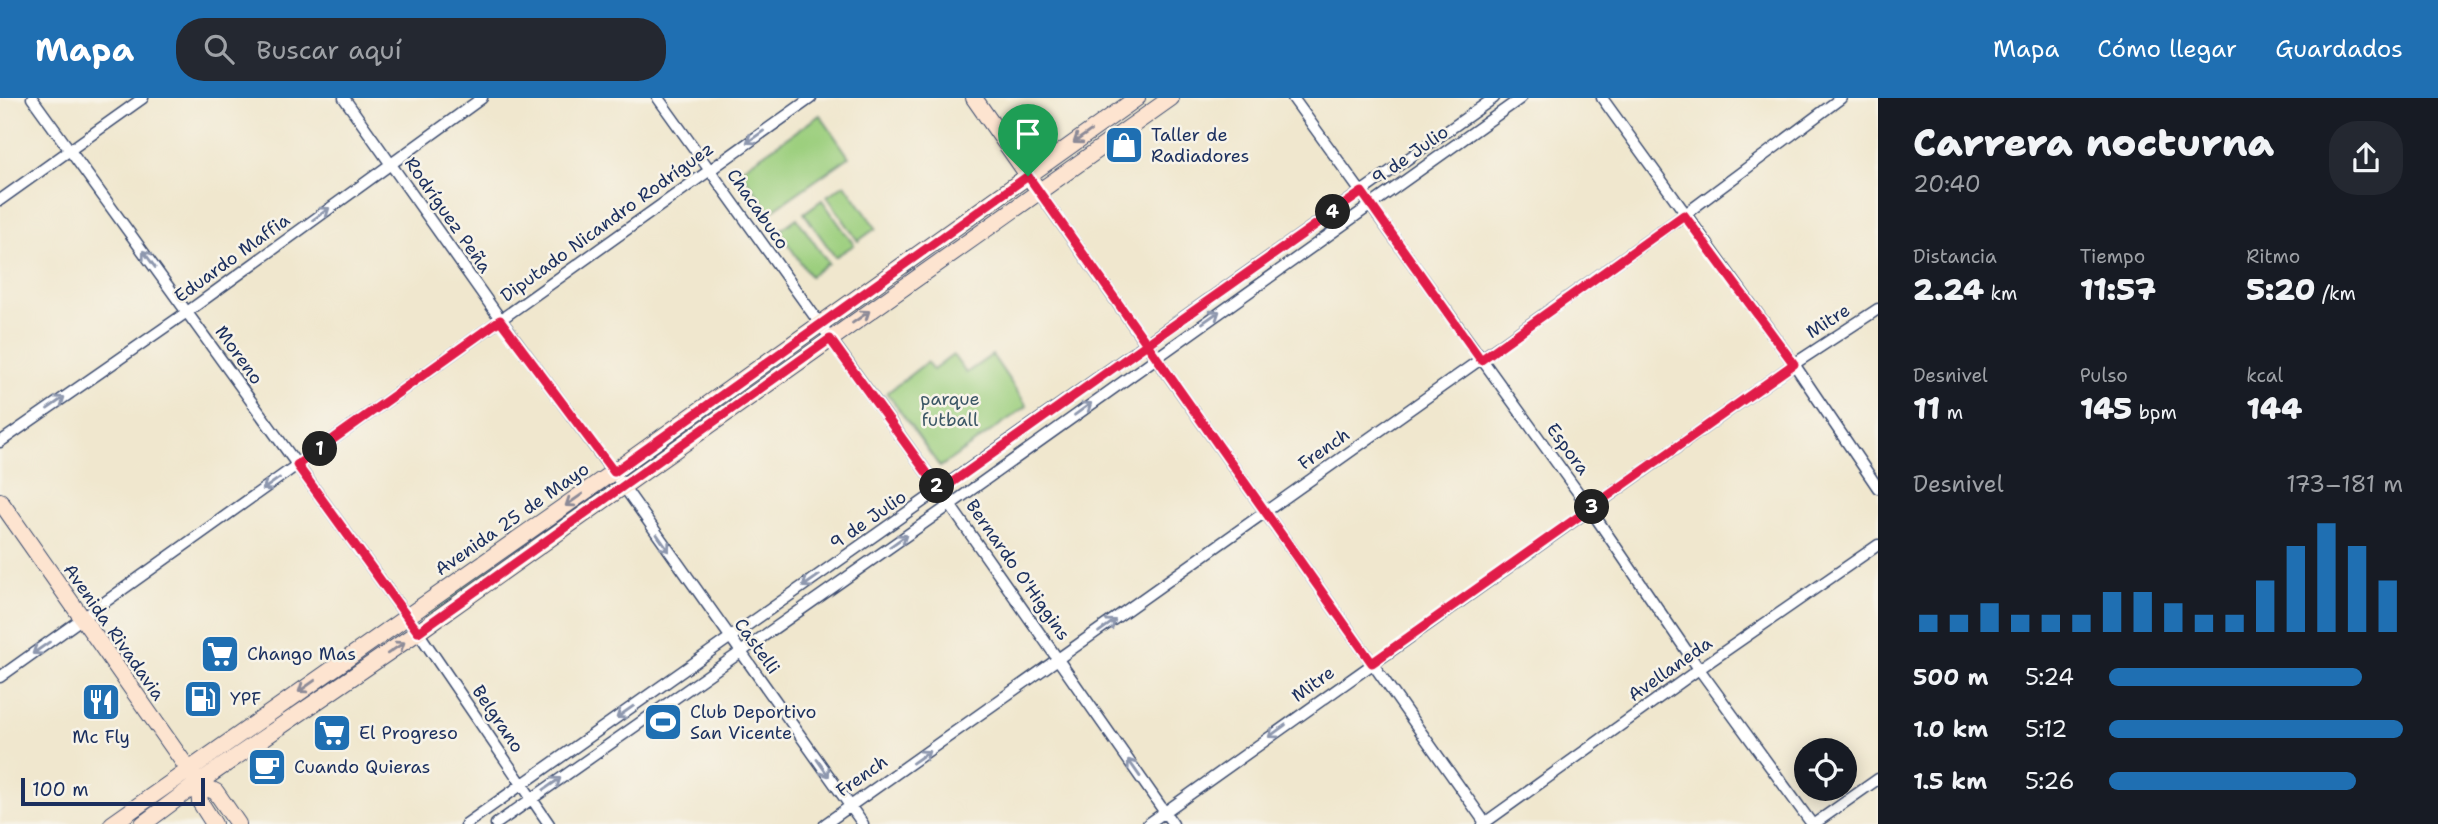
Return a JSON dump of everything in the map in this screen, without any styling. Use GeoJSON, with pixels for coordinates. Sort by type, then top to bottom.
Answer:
{"type":"FeatureCollection","features":[{"type":"Feature","properties":{"kind":"main road"},"geometry":{"type":"LineString","coordinates":[[974,98],[1039,192]]}},
{"type":"Feature","properties":{"kind":"main road","name":"Avenida 25 de Mayo"},"geometry":{"type":"LineString","coordinates":[[193,777],[406,616],[614,472],[1137,98]]}},
{"type":"Feature","properties":{"kind":"main road"},"geometry":{"type":"LineString","coordinates":[[112,824],[193,777],[418,632],[1171,98]]}},
{"type":"Feature","properties":{"kind":"main road","name":"Avenida Rivadavia"},"geometry":{"type":"LineString","coordinates":[[0,501],[193,777]]}},
{"type":"Feature","properties":{"kind":"main road"},"geometry":{"type":"LineString","coordinates":[[143,824],[193,777]]}},
{"type":"Feature","properties":{"kind":"main road"},"geometry":{"type":"LineString","coordinates":[[193,777],[200,802],[214,824]]}},
{"type":"Feature","properties":{"kind":"main road"},"geometry":{"type":"LineString","coordinates":[[193,777],[216,792],[238,824]]}},
{"type":"Feature","properties":{"kind":"street","name":"Moreno"},"geometry":{"type":"LineString","coordinates":[[32,98],[418,632]]}},
{"type":"Feature","properties":{"kind":"street"},"geometry":{"type":"LineString","coordinates":[[0,200],[143,98]]}},
{"type":"Feature","properties":{"kind":"street","name":"Rodríguez Peña"},"geometry":{"type":"LineString","coordinates":[[344,98],[500,320],[624,487]]}},
{"type":"Feature","properties":{"kind":"street","name":"Eduardo Maffia"},"geometry":{"type":"LineString","coordinates":[[0,442],[187,312],[482,98]]}},
{"type":"Feature","properties":{"kind":"street","name":"Chacabuco"},"geometry":{"type":"LineString","coordinates":[[658,98],[830,339]]}},
{"type":"Feature","properties":{"kind":"street","name":"Diputado Nicandro Rodríguez"},"geometry":{"type":"LineString","coordinates":[[0,677],[811,98]]}},
{"type":"Feature","properties":{"kind":"street","name":"Espora"},"geometry":{"type":"LineString","coordinates":[[1293,98],[1590,509],[1699,669],[1813,824]]}},
{"type":"Feature","properties":{"kind":"street","name":"9 de Julio"},"geometry":{"type":"LineString","coordinates":[[466,824],[1494,98]]}},
{"type":"Feature","properties":{"kind":"street","name":"9 de Julio"},"geometry":{"type":"LineString","coordinates":[[496,824],[1521,98]]}},
{"type":"Feature","properties":{"kind":"street"},"geometry":{"type":"LineString","coordinates":[[1602,98],[1794,364],[1878,488]]}},
{"type":"Feature","properties":{"kind":"street","name":"French"},"geometry":{"type":"LineString","coordinates":[[825,824],[1684,215],[1841,98]]}},
{"type":"Feature","properties":{"kind":"street"},"geometry":{"type":"LineString","coordinates":[[1039,192],[1485,824]]}},
{"type":"Feature","properties":{"kind":"street","name":"Mitre"},"geometry":{"type":"LineString","coordinates":[[1148,824],[1794,364],[1878,309]]}},
{"type":"Feature","properties":{"kind":"street","name":"Bernardo O'Higgins"},"geometry":{"type":"LineString","coordinates":[[830,339],[950,505],[1173,824]]}},
{"type":"Feature","properties":{"kind":"street","name":"Castelli"},"geometry":{"type":"LineString","coordinates":[[624,487],[863,824]]}},
{"type":"Feature","properties":{"kind":"street","name":"Avellaneda"},"geometry":{"type":"LineString","coordinates":[[1485,824],[1699,669],[1878,545]]}},
{"type":"Feature","properties":{"kind":"street","name":"Belgrano"},"geometry":{"type":"LineString","coordinates":[[418,632],[549,824]]}},
{"type":"Feature","properties":{"kind":"street"},"geometry":{"type":"LineString","coordinates":[[1813,824],[1878,779]]}},
{"type":"Feature","properties":{"kind":"green space"},"geometry":{"type":"Polygon","coordinates":[[[820,115],[849,157],[770,212],[740,170],[820,115]]]}},
{"type":"Feature","properties":{"kind":"green space"},"geometry":{"type":"Polygon","coordinates":[[[845,184],[876,228],[858,241],[827,196],[845,184]]]}},
{"type":"Feature","properties":{"kind":"green space"},"geometry":{"type":"Polygon","coordinates":[[[822,200],[854,245],[835,257],[804,213],[822,200]]]}},
{"type":"Feature","properties":{"kind":"green space"},"geometry":{"type":"Polygon","coordinates":[[[797,218],[828,263],[810,276],[779,231],[797,218]]]}},
{"type":"Feature","properties":{"kind":"green space","name":"parque futball"},"geometry":{"type":"Polygon","coordinates":[[[953,355],[966,373],[992,355],[1027,406],[940,467],[887,393],[927,362],[933,370],[953,355]]]}},
{"type":"Feature","properties":{"kind":"green space"},"geometry":{"type":"Polygon","coordinates":[[[596,493],[600,498],[424,620],[421,615],[596,493]]]}},
{"type":"Feature","properties":{"kind":"place","name":"Taller de Radiadores"},"geometry":{"type":"Point","coordinates":[1124,145]}},
{"type":"Feature","properties":{"kind":"place","name":"Chango Mas"},"geometry":{"type":"Point","coordinates":[220,654]}},
{"type":"Feature","properties":{"kind":"place","name":"YPF"},"geometry":{"type":"Point","coordinates":[203,699]}},
{"type":"Feature","properties":{"kind":"place","name":"Mc Fly"},"geometry":{"type":"Point","coordinates":[101,702]}},
{"type":"Feature","properties":{"kind":"place","name":"Club Deportivo San Vicente"},"geometry":{"type":"Point","coordinates":[663,722]}},
{"type":"Feature","properties":{"kind":"place","name":"El Progreso"},"geometry":{"type":"Point","coordinates":[332,733]}},
{"type":"Feature","properties":{"kind":"place","name":"Cuando Quieras"},"geometry":{"type":"Point","coordinates":[267,767]}},
{"type":"Feature","properties":{"kind":"route"},"geometry":{"type":"LineString","coordinates":[[1028,176],[614,472],[500,320],[297,465],[418,632],[830,339],[940,491],[1147,344],[1372,663],[1794,364],[1684,215],[1481,360],[1362,192],[1147,344],[1028,176]]}}]}
